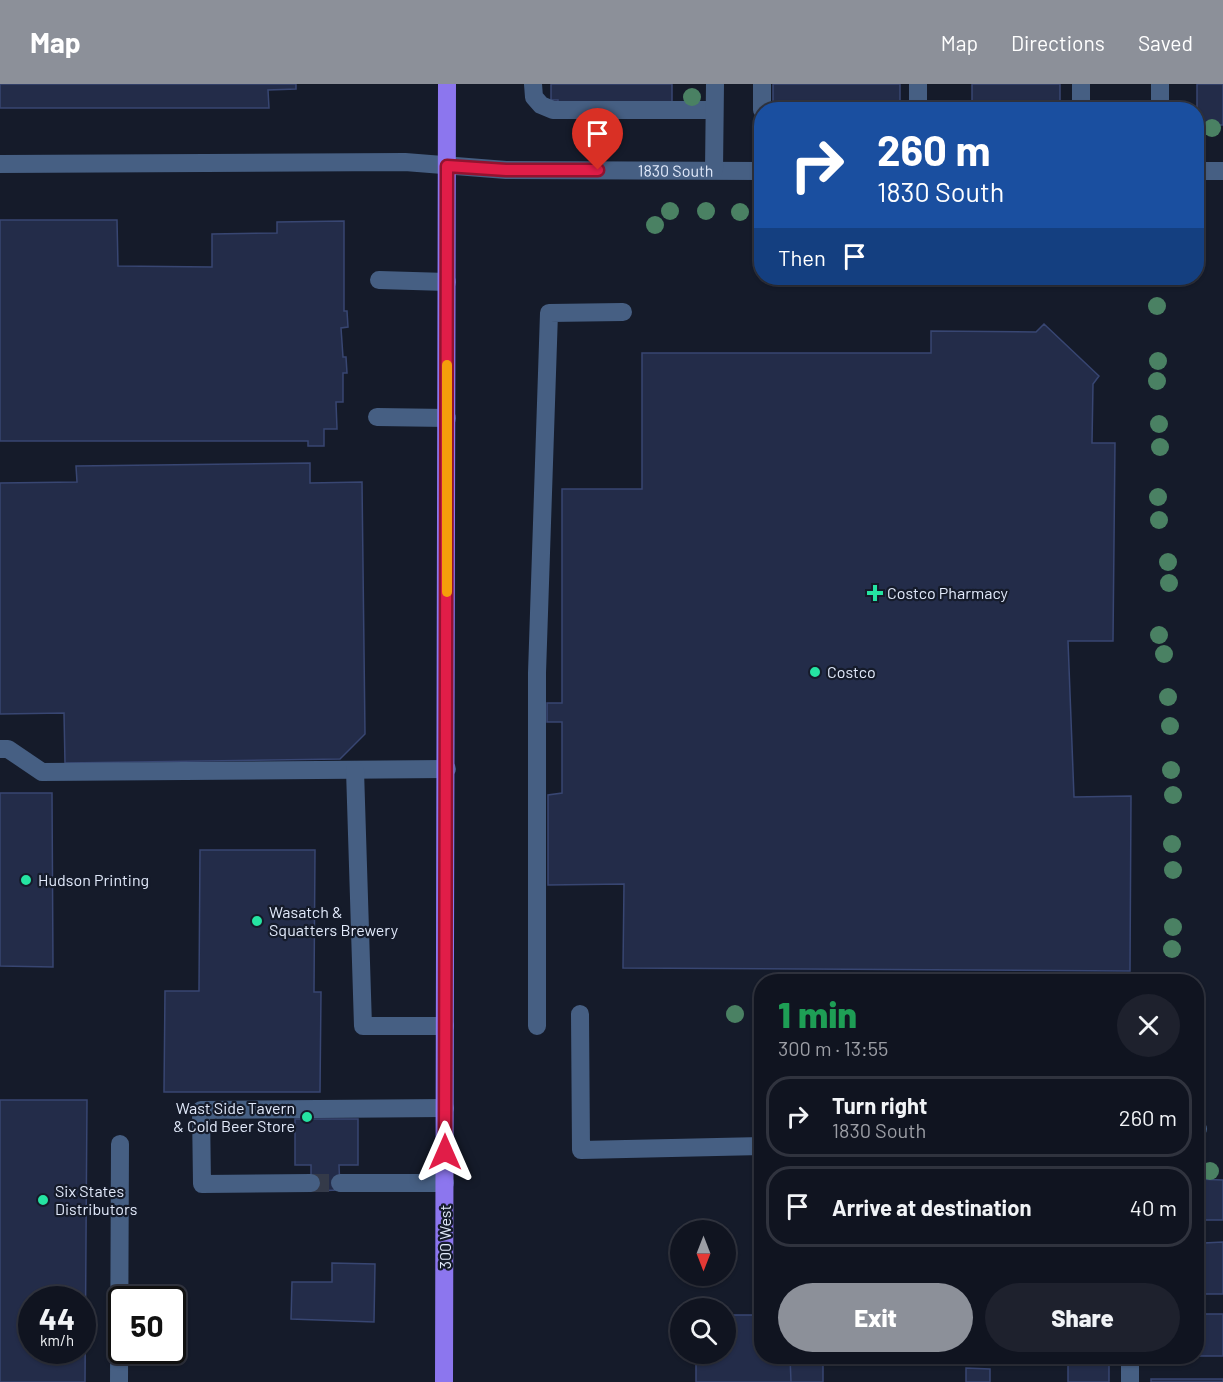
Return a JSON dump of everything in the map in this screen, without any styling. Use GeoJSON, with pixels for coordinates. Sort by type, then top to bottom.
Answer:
{"type":"FeatureCollection","features":[{"type":"Feature","properties":{"kind":"main road","name":"300 West"},"geometry":{"type":"LineString","coordinates":[[444,1382],[447,84]]}},
{"type":"Feature","properties":{"kind":"street"},"geometry":{"type":"LineString","coordinates":[[533,84],[534,97],[542,105],[553,110],[714,110]]}},
{"type":"Feature","properties":{"kind":"street"},"geometry":{"type":"LineString","coordinates":[[714,84],[714,170]]}},
{"type":"Feature","properties":{"kind":"street"},"geometry":{"type":"LineString","coordinates":[[762,84],[762,102]]}},
{"type":"Feature","properties":{"kind":"street"},"geometry":{"type":"LineString","coordinates":[[918,84],[918,102]]}},
{"type":"Feature","properties":{"kind":"street"},"geometry":{"type":"LineString","coordinates":[[1081,84],[1081,102]]}},
{"type":"Feature","properties":{"kind":"street"},"geometry":{"type":"LineString","coordinates":[[1161,84],[1161,102]]}},
{"type":"Feature","properties":{"kind":"street","name":"1830 South"},"geometry":{"type":"LineString","coordinates":[[0,164],[405,162],[506,170],[754,171]]}},
{"type":"Feature","properties":{"kind":"street"},"geometry":{"type":"LineString","coordinates":[[1204,171],[1223,171]]}},
{"type":"Feature","properties":{"kind":"street"},"geometry":{"type":"LineString","coordinates":[[379,280],[447,282]]}},
{"type":"Feature","properties":{"kind":"street"},"geometry":{"type":"LineString","coordinates":[[537,1026],[537,673],[549,313],[622,312]]}},
{"type":"Feature","properties":{"kind":"street"},"geometry":{"type":"LineString","coordinates":[[377,417],[447,417]]}},
{"type":"Feature","properties":{"kind":"street"},"geometry":{"type":"LineString","coordinates":[[0,749],[8,749],[42,771],[447,769]]}},
{"type":"Feature","properties":{"kind":"street"},"geometry":{"type":"LineString","coordinates":[[355,770],[363,1026],[446,1026]]}},
{"type":"Feature","properties":{"kind":"street"},"geometry":{"type":"LineString","coordinates":[[580,1014],[581,1150],[754,1146]]}},
{"type":"Feature","properties":{"kind":"street"},"geometry":{"type":"LineString","coordinates":[[311,1183],[202,1184],[201,1110],[445,1108]]}},
{"type":"Feature","properties":{"kind":"street"},"geometry":{"type":"LineString","coordinates":[[119,1382],[120,1144]]}},
{"type":"Feature","properties":{"kind":"street"},"geometry":{"type":"LineString","coordinates":[[339,1183],[445,1183]]}},
{"type":"Feature","properties":{"kind":"street"},"geometry":{"type":"LineString","coordinates":[[1130,1364],[1130,1382]]}},
{"type":"Feature","properties":{"kind":"building"},"geometry":{"type":"Polygon","coordinates":[[[0,84],[296,84],[296,89],[268,90],[269,108],[0,108],[0,84]]]}},
{"type":"Feature","properties":{"kind":"building"},"geometry":{"type":"Polygon","coordinates":[[[551,84],[672,84],[672,103],[558,108],[558,100],[551,100],[551,84]]]}},
{"type":"Feature","properties":{"kind":"building"},"geometry":{"type":"Polygon","coordinates":[[[773,84],[900,84],[900,102],[773,102],[773,84]]]}},
{"type":"Feature","properties":{"kind":"building"},"geometry":{"type":"Polygon","coordinates":[[[972,84],[1060,84],[1060,102],[972,102],[972,84]]]}},
{"type":"Feature","properties":{"kind":"building"},"geometry":{"type":"Polygon","coordinates":[[[1197,84],[1223,84],[1223,125],[1204,125],[1204,102],[1197,102],[1197,84]]]}},
{"type":"Feature","properties":{"kind":"building"},"geometry":{"type":"Polygon","coordinates":[[[0,220],[117,220],[118,266],[212,267],[212,234],[277,233],[277,222],[344,221],[344,311],[347,311],[348,327],[341,328],[343,357],[346,357],[347,373],[343,373],[343,402],[336,402],[337,429],[324,429],[324,446],[308,446],[308,441],[0,441],[0,220]]]}},
{"type":"Feature","properties":{"kind":"building","name":"Costco"},"geometry":{"type":"Polygon","coordinates":[[[1044,324],[1099,376],[1093,384],[1092,443],[1115,443],[1113,641],[1068,641],[1074,797],[1131,796],[1130,971],[623,968],[624,884],[548,885],[548,795],[562,793],[562,722],[547,722],[547,703],[562,703],[562,489],[642,489],[642,353],[931,353],[931,331],[1036,332],[1044,324]]]}},
{"type":"Feature","properties":{"kind":"building"},"geometry":{"type":"Polygon","coordinates":[[[310,463],[310,483],[362,482],[365,734],[340,759],[65,763],[64,713],[0,714],[0,483],[77,482],[76,466],[310,463]]]}},
{"type":"Feature","properties":{"kind":"building","name":"Hudson Printing"},"geometry":{"type":"Polygon","coordinates":[[[0,793],[52,793],[53,967],[0,966],[0,793]]]}},
{"type":"Feature","properties":{"kind":"building","name":"Wasatch & Squatters Brewery"},"geometry":{"type":"Polygon","coordinates":[[[200,850],[315,850],[314,992],[321,992],[320,1092],[164,1092],[165,991],[199,991],[200,850]]]}},
{"type":"Feature","properties":{"kind":"building","name":"Six States Distributors"},"geometry":{"type":"Polygon","coordinates":[[[0,1100],[87,1100],[86,1286],[18,1286],[18,1364],[85,1364],[85,1382],[0,1382],[0,1100]]]}},
{"type":"Feature","properties":{"kind":"building"},"geometry":{"type":"Polygon","coordinates":[[[295,1119],[358,1119],[358,1165],[339,1165],[340,1190],[311,1191],[311,1165],[295,1165],[295,1119]]]}},
{"type":"Feature","properties":{"kind":"building"},"geometry":{"type":"Polygon","coordinates":[[[1204,1179],[1223,1180],[1223,1220],[1204,1220],[1204,1179]]]}},
{"type":"Feature","properties":{"kind":"building"},"geometry":{"type":"Polygon","coordinates":[[[1223,1242],[1223,1294],[1204,1294],[1204,1243],[1223,1242]]]}},
{"type":"Feature","properties":{"kind":"building"},"geometry":{"type":"Polygon","coordinates":[[[332,1263],[375,1264],[374,1322],[291,1319],[292,1282],[332,1282],[332,1263]]]}},
{"type":"Feature","properties":{"kind":"building"},"geometry":{"type":"Polygon","coordinates":[[[1204,1314],[1223,1314],[1223,1356],[1204,1356],[1204,1314]]]}},
{"type":"Feature","properties":{"kind":"building"},"geometry":{"type":"Polygon","coordinates":[[[736,1315],[754,1315],[754,1364],[790,1364],[791,1382],[696,1382],[696,1364],[736,1364],[736,1315]]]}},
{"type":"Feature","properties":{"kind":"building"},"geometry":{"type":"Polygon","coordinates":[[[790,1364],[823,1364],[823,1382],[791,1382],[790,1364]]]}},
{"type":"Feature","properties":{"kind":"building"},"geometry":{"type":"Polygon","coordinates":[[[1068,1364],[1109,1364],[1109,1382],[1068,1382],[1068,1364]]]}},
{"type":"Feature","properties":{"kind":"building"},"geometry":{"type":"Polygon","coordinates":[[[966,1368],[990,1369],[990,1382],[966,1382],[966,1368]]]}},
{"type":"Feature","properties":{"kind":"building"},"geometry":{"type":"Polygon","coordinates":[[[1151,1379],[1223,1379],[1223,1382],[1151,1382],[1151,1379]]]}},
{"type":"Feature","properties":{"kind":"tunnel"},"geometry":{"type":"LineString","coordinates":[[311,1183],[340,1183]]}},
{"type":"Feature","properties":{"kind":"slow traffic"},"geometry":{"type":"LineString","coordinates":[[447,365],[447,592]]}},
{"type":"Feature","properties":{"kind":"place","name":"Costco Pharmacy"},"geometry":{"type":"Point","coordinates":[875,593]}},
{"type":"Feature","properties":{"kind":"place","name":"Costco"},"geometry":{"type":"Point","coordinates":[815,672]}},
{"type":"Feature","properties":{"kind":"place","name":"Hudson Printing"},"geometry":{"type":"Point","coordinates":[26,880]}},
{"type":"Feature","properties":{"kind":"place","name":"Wasatch & Squatters Brewery"},"geometry":{"type":"Point","coordinates":[257,921]}},
{"type":"Feature","properties":{"kind":"place","name":"Wast Side Tavern & Cold Beer Store"},"geometry":{"type":"Point","coordinates":[307,1117]}},
{"type":"Feature","properties":{"kind":"place","name":"Six States Distributors"},"geometry":{"type":"Point","coordinates":[43,1200]}},
{"type":"Feature","properties":{"kind":"route"},"geometry":{"type":"LineString","coordinates":[[445,1152],[447,166],[506,170],[598,170]]}}]}
